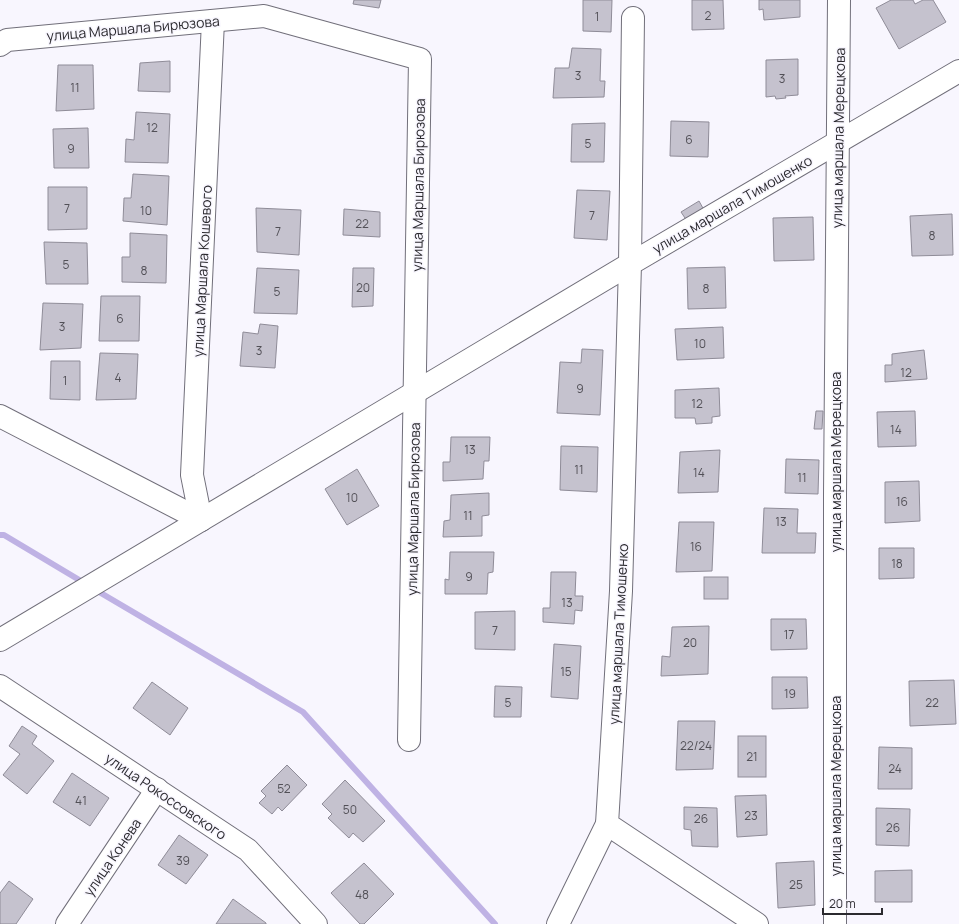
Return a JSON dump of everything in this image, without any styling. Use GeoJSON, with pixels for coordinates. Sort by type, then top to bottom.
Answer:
{"type":"FeatureCollection","features":[{"type":"Feature","properties":{"kind":"street","name":"улица маршала Мерецкова"},"geometry":{"type":"LineString","coordinates":[[835,924],[837,143],[839,0]]}},
{"type":"Feature","properties":{"kind":"street","name":"улица Маршала Бирюзова"},"geometry":{"type":"LineString","coordinates":[[0,45],[7,40],[264,16],[420,59],[409,740]]}},
{"type":"Feature","properties":{"kind":"street","name":"улица маршала Тимошенко"},"geometry":{"type":"LineString","coordinates":[[607,824],[621,591],[630,264],[633,18]]}},
{"type":"Feature","properties":{"kind":"street","name":"улица Маршала Кошевого"},"geometry":{"type":"LineString","coordinates":[[201,520],[192,475],[213,21]]}},
{"type":"Feature","properties":{"kind":"street","name":"улица маршала Тимошенко"},"geometry":{"type":"LineString","coordinates":[[630,264],[959,71]]}},
{"type":"Feature","properties":{"kind":"street"},"geometry":{"type":"LineString","coordinates":[[0,640],[630,264]]}},
{"type":"Feature","properties":{"kind":"street"},"geometry":{"type":"LineString","coordinates":[[0,416],[201,520]]}},
{"type":"Feature","properties":{"kind":"street","name":"улица Рокоссовского"},"geometry":{"type":"LineString","coordinates":[[0,686],[248,850],[316,924]]}},
{"type":"Feature","properties":{"kind":"street","name":"улица Конева"},"geometry":{"type":"LineString","coordinates":[[67,924],[157,789]]}},
{"type":"Feature","properties":{"kind":"street"},"geometry":{"type":"LineString","coordinates":[[558,924],[607,824],[757,924]]}},
{"type":"Feature","properties":{"kind":"building"},"geometry":{"type":"Polygon","coordinates":[[[354,0],[381,0],[379,8],[353,4],[354,0]]]}},
{"type":"Feature","properties":{"kind":"building"},"geometry":{"type":"Polygon","coordinates":[[[583,0],[612,0],[611,32],[583,31],[583,0]]]}},
{"type":"Feature","properties":{"kind":"building"},"geometry":{"type":"Polygon","coordinates":[[[692,0],[723,0],[724,29],[692,30],[692,0]]]}},
{"type":"Feature","properties":{"kind":"building"},"geometry":{"type":"Polygon","coordinates":[[[759,0],[800,0],[800,17],[764,20],[763,9],[759,10],[759,0]]]}},
{"type":"Feature","properties":{"kind":"building"},"geometry":{"type":"Polygon","coordinates":[[[891,0],[913,0],[915,4],[923,0],[933,0],[946,22],[899,49],[876,8],[891,0]]]}},
{"type":"Feature","properties":{"kind":"building"},"geometry":{"type":"Polygon","coordinates":[[[572,48],[601,49],[600,81],[605,81],[604,97],[553,98],[555,68],[569,68],[572,48]]]}},
{"type":"Feature","properties":{"kind":"building"},"geometry":{"type":"Polygon","coordinates":[[[798,59],[798,95],[785,96],[786,98],[776,99],[775,96],[766,97],[766,60],[798,59]]]}},
{"type":"Feature","properties":{"kind":"building"},"geometry":{"type":"Polygon","coordinates":[[[170,61],[170,92],[138,91],[140,63],[170,61]]]}},
{"type":"Feature","properties":{"kind":"building"},"geometry":{"type":"Polygon","coordinates":[[[58,65],[93,65],[94,109],[56,111],[58,65]]]}},
{"type":"Feature","properties":{"kind":"building"},"geometry":{"type":"Polygon","coordinates":[[[136,112],[170,114],[168,163],[125,162],[126,139],[134,140],[136,112]]]}},
{"type":"Feature","properties":{"kind":"building"},"geometry":{"type":"Polygon","coordinates":[[[671,121],[709,122],[708,157],[670,156],[671,121]]]}},
{"type":"Feature","properties":{"kind":"building"},"geometry":{"type":"Polygon","coordinates":[[[605,123],[604,162],[571,162],[572,124],[605,123]]]}},
{"type":"Feature","properties":{"kind":"building"},"geometry":{"type":"Polygon","coordinates":[[[88,128],[89,168],[54,168],[53,129],[88,128]]]}},
{"type":"Feature","properties":{"kind":"building"},"geometry":{"type":"Polygon","coordinates":[[[133,174],[169,176],[167,225],[123,221],[124,198],[131,198],[133,174]]]}},
{"type":"Feature","properties":{"kind":"building"},"geometry":{"type":"Polygon","coordinates":[[[48,187],[87,187],[87,229],[48,230],[48,187]]]}},
{"type":"Feature","properties":{"kind":"building"},"geometry":{"type":"Polygon","coordinates":[[[577,190],[610,191],[607,240],[574,238],[577,190]]]}},
{"type":"Feature","properties":{"kind":"building"},"geometry":{"type":"Polygon","coordinates":[[[699,201],[704,210],[687,221],[681,212],[699,201]]]}},
{"type":"Feature","properties":{"kind":"building"},"geometry":{"type":"Polygon","coordinates":[[[256,208],[301,210],[299,255],[257,252],[256,208]]]}},
{"type":"Feature","properties":{"kind":"building"},"geometry":{"type":"Polygon","coordinates":[[[344,209],[380,212],[380,237],[343,235],[344,209]]]}},
{"type":"Feature","properties":{"kind":"building"},"geometry":{"type":"Polygon","coordinates":[[[952,214],[953,255],[912,256],[910,216],[952,214]]]}},
{"type":"Feature","properties":{"kind":"building"},"geometry":{"type":"Polygon","coordinates":[[[813,217],[814,260],[774,261],[773,218],[813,217]]]}},
{"type":"Feature","properties":{"kind":"building"},"geometry":{"type":"Polygon","coordinates":[[[130,233],[167,235],[166,283],[122,282],[122,257],[130,257],[130,233]]]}},
{"type":"Feature","properties":{"kind":"building"},"geometry":{"type":"Polygon","coordinates":[[[44,242],[87,243],[88,284],[46,284],[44,242]]]}},
{"type":"Feature","properties":{"kind":"building"},"geometry":{"type":"Polygon","coordinates":[[[725,267],[726,308],[688,309],[687,268],[725,267]]]}},
{"type":"Feature","properties":{"kind":"building"},"geometry":{"type":"Polygon","coordinates":[[[257,268],[299,270],[297,314],[254,313],[257,268]]]}},
{"type":"Feature","properties":{"kind":"building"},"geometry":{"type":"Polygon","coordinates":[[[353,268],[374,268],[373,306],[352,307],[353,268]]]}},
{"type":"Feature","properties":{"kind":"building"},"geometry":{"type":"Polygon","coordinates":[[[101,296],[140,296],[139,341],[99,341],[101,296]]]}},
{"type":"Feature","properties":{"kind":"building"},"geometry":{"type":"Polygon","coordinates":[[[43,303],[83,304],[81,348],[40,350],[43,303]]]}},
{"type":"Feature","properties":{"kind":"building"},"geometry":{"type":"Polygon","coordinates":[[[260,324],[278,326],[275,368],[240,366],[243,332],[258,334],[260,324]]]}},
{"type":"Feature","properties":{"kind":"building"},"geometry":{"type":"Polygon","coordinates":[[[723,327],[724,358],[677,360],[675,329],[723,327]]]}},
{"type":"Feature","properties":{"kind":"building"},"geometry":{"type":"Polygon","coordinates":[[[582,349],[603,350],[600,415],[557,413],[560,362],[581,363],[582,349]]]}},
{"type":"Feature","properties":{"kind":"building"},"geometry":{"type":"Polygon","coordinates":[[[924,350],[927,379],[885,382],[885,365],[892,365],[892,354],[924,350]]]}},
{"type":"Feature","properties":{"kind":"building"},"geometry":{"type":"Polygon","coordinates":[[[100,353],[138,354],[136,399],[96,400],[100,353]]]}},
{"type":"Feature","properties":{"kind":"building"},"geometry":{"type":"Polygon","coordinates":[[[51,361],[80,361],[80,400],[50,399],[51,361]]]}},
{"type":"Feature","properties":{"kind":"building"},"geometry":{"type":"Polygon","coordinates":[[[719,388],[720,416],[712,417],[712,423],[696,424],[695,418],[675,418],[675,390],[719,388]]]}},
{"type":"Feature","properties":{"kind":"building"},"geometry":{"type":"Polygon","coordinates":[[[816,411],[823,411],[822,429],[814,429],[816,411]]]}},
{"type":"Feature","properties":{"kind":"building"},"geometry":{"type":"Polygon","coordinates":[[[915,411],[916,446],[878,447],[877,412],[915,411]]]}},
{"type":"Feature","properties":{"kind":"building"},"geometry":{"type":"Polygon","coordinates":[[[451,437],[490,437],[489,461],[484,461],[483,479],[443,481],[443,462],[450,462],[451,437]]]}},
{"type":"Feature","properties":{"kind":"building"},"geometry":{"type":"Polygon","coordinates":[[[561,446],[598,447],[597,492],[560,490],[561,446]]]}},
{"type":"Feature","properties":{"kind":"building"},"geometry":{"type":"Polygon","coordinates":[[[720,450],[718,492],[678,493],[680,452],[720,450]]]}},
{"type":"Feature","properties":{"kind":"building"},"geometry":{"type":"Polygon","coordinates":[[[786,459],[819,460],[818,494],[785,493],[786,459]]]}},
{"type":"Feature","properties":{"kind":"building"},"geometry":{"type":"Polygon","coordinates":[[[357,469],[379,506],[347,525],[325,489],[357,469]]]}},
{"type":"Feature","properties":{"kind":"building"},"geometry":{"type":"Polygon","coordinates":[[[919,481],[920,521],[885,523],[885,482],[919,481]]]}},
{"type":"Feature","properties":{"kind":"building"},"geometry":{"type":"Polygon","coordinates":[[[489,493],[489,515],[482,516],[482,536],[443,537],[444,521],[450,520],[451,495],[489,493]]]}},
{"type":"Feature","properties":{"kind":"building"},"geometry":{"type":"Polygon","coordinates":[[[764,508],[798,509],[797,533],[816,533],[815,553],[762,553],[764,508]]]}},
{"type":"Feature","properties":{"kind":"building"},"geometry":{"type":"Polygon","coordinates":[[[679,522],[714,522],[712,571],[676,572],[679,522]]]}},
{"type":"Feature","properties":{"kind":"building"},"geometry":{"type":"Polygon","coordinates":[[[879,548],[914,548],[914,578],[879,579],[879,548]]]}},
{"type":"Feature","properties":{"kind":"building"},"geometry":{"type":"Polygon","coordinates":[[[450,552],[494,552],[493,572],[488,573],[487,594],[445,594],[445,579],[449,580],[450,552]]]}},
{"type":"Feature","properties":{"kind":"building"},"geometry":{"type":"Polygon","coordinates":[[[551,572],[576,572],[575,596],[583,596],[582,611],[575,610],[574,624],[543,622],[543,608],[550,608],[551,572]]]}},
{"type":"Feature","properties":{"kind":"building"},"geometry":{"type":"Polygon","coordinates":[[[704,577],[728,577],[728,599],[704,599],[704,577]]]}},
{"type":"Feature","properties":{"kind":"building"},"geometry":{"type":"Polygon","coordinates":[[[515,611],[515,650],[475,649],[475,612],[515,611]]]}},
{"type":"Feature","properties":{"kind":"building"},"geometry":{"type":"Polygon","coordinates":[[[771,619],[806,619],[807,649],[771,650],[771,619]]]}},
{"type":"Feature","properties":{"kind":"building"},"geometry":{"type":"Polygon","coordinates":[[[709,626],[708,674],[661,676],[662,656],[670,657],[672,627],[709,626]]]}},
{"type":"Feature","properties":{"kind":"building"},"geometry":{"type":"Polygon","coordinates":[[[554,644],[581,646],[578,699],[551,697],[554,644]]]}},
{"type":"Feature","properties":{"kind":"building"},"geometry":{"type":"Polygon","coordinates":[[[772,677],[807,677],[808,708],[772,709],[772,677]]]}},
{"type":"Feature","properties":{"kind":"building"},"geometry":{"type":"Polygon","coordinates":[[[954,680],[956,724],[910,726],[909,681],[954,680]]]}},
{"type":"Feature","properties":{"kind":"building"},"geometry":{"type":"Polygon","coordinates":[[[152,682],[188,708],[170,735],[133,708],[152,682]]]}},
{"type":"Feature","properties":{"kind":"building"},"geometry":{"type":"Polygon","coordinates":[[[495,686],[522,687],[521,717],[494,717],[495,686]]]}},
{"type":"Feature","properties":{"kind":"building"},"geometry":{"type":"Polygon","coordinates":[[[678,721],[715,721],[713,769],[676,770],[678,721]]]}},
{"type":"Feature","properties":{"kind":"building"},"geometry":{"type":"Polygon","coordinates":[[[22,726],[37,736],[32,744],[54,761],[27,794],[3,775],[20,754],[9,746],[22,726]]]}},
{"type":"Feature","properties":{"kind":"building"},"geometry":{"type":"Polygon","coordinates":[[[738,736],[766,736],[766,777],[738,777],[738,736]]]}},
{"type":"Feature","properties":{"kind":"building"},"geometry":{"type":"Polygon","coordinates":[[[879,747],[912,748],[912,789],[878,789],[879,747]]]}},
{"type":"Feature","properties":{"kind":"building"},"geometry":{"type":"Polygon","coordinates":[[[287,765],[307,785],[282,811],[278,807],[272,814],[259,803],[266,796],[261,791],[287,765]]]}},
{"type":"Feature","properties":{"kind":"building"},"geometry":{"type":"Polygon","coordinates":[[[72,773],[109,798],[90,826],[53,802],[72,773]]]}},
{"type":"Feature","properties":{"kind":"building"},"geometry":{"type":"Polygon","coordinates":[[[345,780],[385,821],[363,842],[353,833],[349,838],[328,818],[332,814],[322,804],[345,780]]]}},
{"type":"Feature","properties":{"kind":"building"},"geometry":{"type":"Polygon","coordinates":[[[766,795],[767,835],[737,837],[735,796],[766,795]]]}},
{"type":"Feature","properties":{"kind":"building"},"geometry":{"type":"Polygon","coordinates":[[[684,807],[717,808],[718,847],[692,846],[691,830],[684,829],[684,807]]]}},
{"type":"Feature","properties":{"kind":"building"},"geometry":{"type":"Polygon","coordinates":[[[876,808],[910,809],[909,846],[876,845],[876,808]]]}},
{"type":"Feature","properties":{"kind":"building"},"geometry":{"type":"Polygon","coordinates":[[[179,835],[208,855],[186,884],[158,865],[179,835]]]}},
{"type":"Feature","properties":{"kind":"building"},"geometry":{"type":"Polygon","coordinates":[[[814,861],[815,905],[778,908],[776,863],[814,861]]]}},
{"type":"Feature","properties":{"kind":"building"},"geometry":{"type":"Polygon","coordinates":[[[364,863],[394,894],[364,924],[360,924],[331,893],[364,863]]]}},
{"type":"Feature","properties":{"kind":"building"},"geometry":{"type":"Polygon","coordinates":[[[912,870],[912,902],[875,902],[875,871],[912,870]]]}},
{"type":"Feature","properties":{"kind":"building"},"geometry":{"type":"Polygon","coordinates":[[[9,881],[33,899],[16,924],[0,924],[0,893],[9,881]]]}},
{"type":"Feature","properties":{"kind":"building"},"geometry":{"type":"Polygon","coordinates":[[[233,899],[266,923],[266,924],[216,924],[233,899]]]}},
{"type":"Feature","properties":{"kind":"waterway"},"geometry":{"type":"LineString","coordinates":[[0,535],[4,535],[86,584]]}},
{"type":"Feature","properties":{"kind":"waterway"},"geometry":{"type":"LineString","coordinates":[[94,589],[303,712],[495,924]]}}]}
